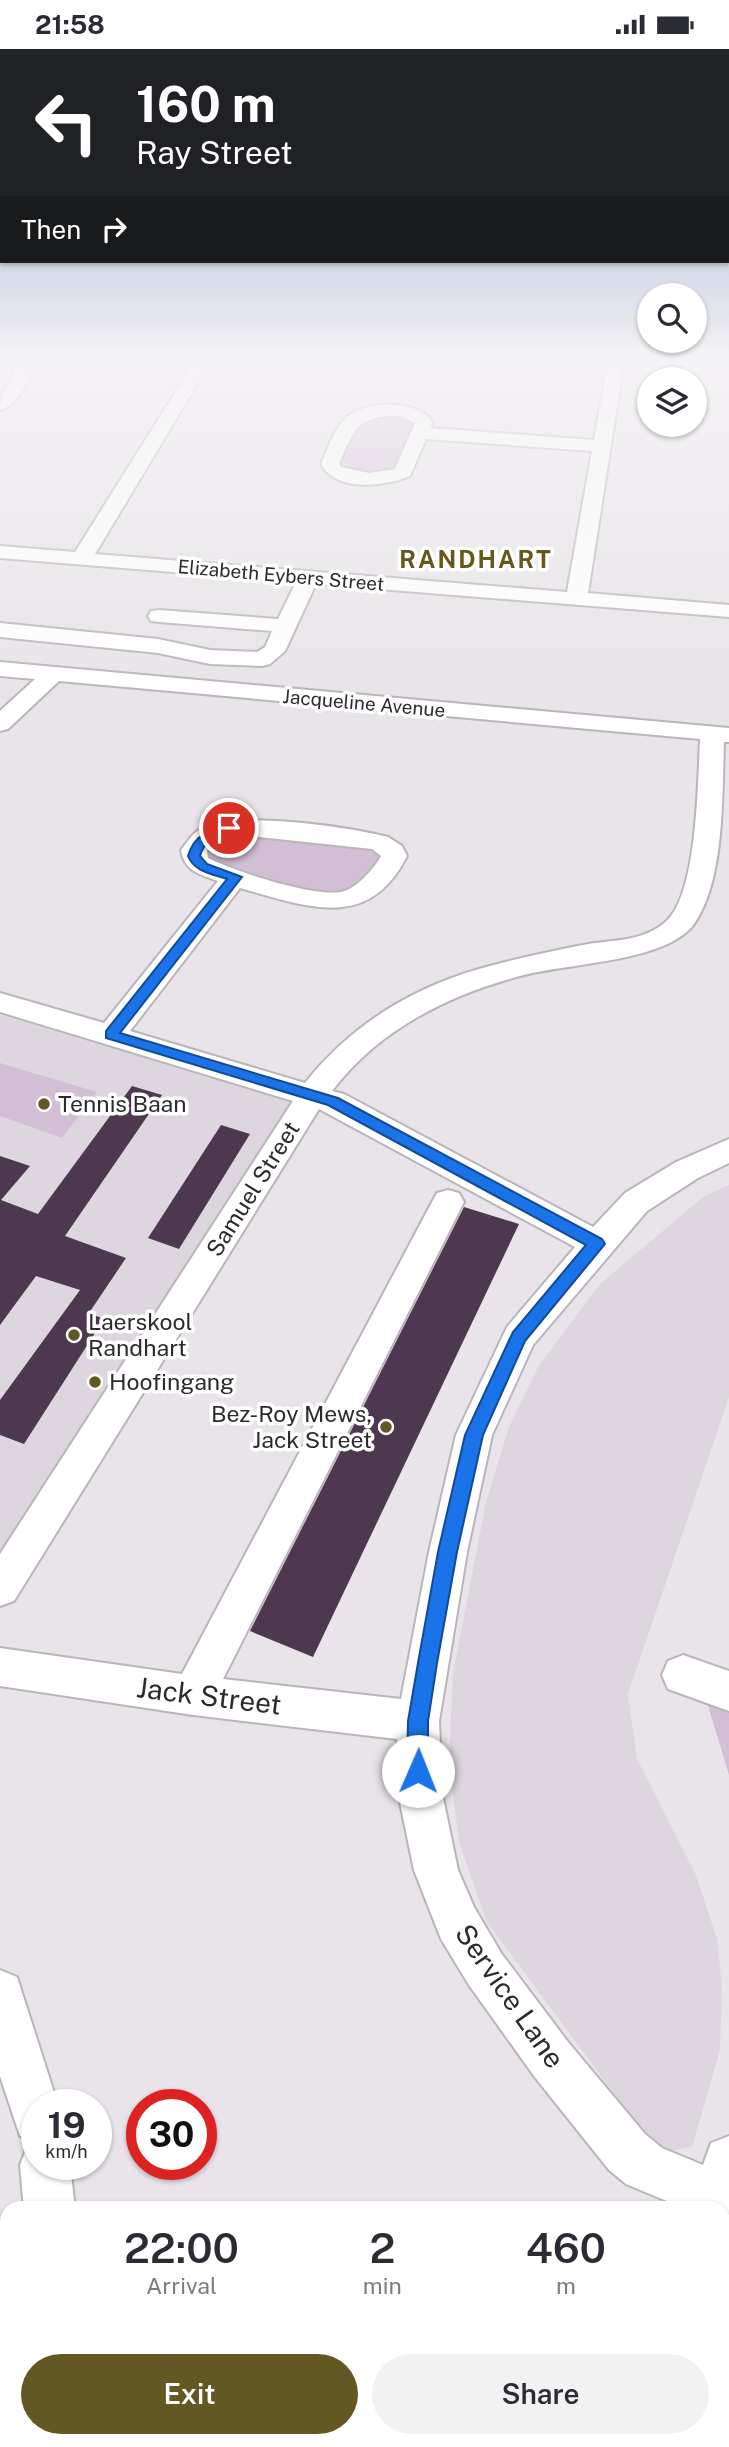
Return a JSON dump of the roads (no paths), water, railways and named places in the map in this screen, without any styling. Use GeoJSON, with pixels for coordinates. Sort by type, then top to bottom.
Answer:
{"type":"FeatureCollection","features":[{"type":"Feature","properties":{"kind":"street"},"geometry":{"type":"LineString","coordinates":[[81,559],[134,473]]}},
{"type":"Feature","properties":{"kind":"street"},"geometry":{"type":"LineString","coordinates":[[340,473],[373,478],[396,476],[400,473]]}},
{"type":"Feature","properties":{"kind":"street"},"geometry":{"type":"LineString","coordinates":[[576,599],[596,473]]}},
{"type":"Feature","properties":{"kind":"street","name":"Elizabeth Eybers Street"},"geometry":{"type":"LineString","coordinates":[[0,552],[729,611]]}},
{"type":"Feature","properties":{"kind":"street"},"geometry":{"type":"LineString","coordinates":[[0,630],[100,639],[158,646],[209,657],[253,660],[269,656],[274,651],[308,577]]}},
{"type":"Feature","properties":{"kind":"street"},"geometry":{"type":"LineString","coordinates":[[159,616],[286,626]]}},
{"type":"Feature","properties":{"kind":"street"},"geometry":{"type":"LineString","coordinates":[[80,677],[100,639]]}},
{"type":"Feature","properties":{"kind":"street","name":"Jacqueline Avenue"},"geometry":{"type":"LineString","coordinates":[[0,669],[721,734]]}},
{"type":"Feature","properties":{"kind":"street"},"geometry":{"type":"LineString","coordinates":[[0,725],[52,675]]}},
{"type":"Feature","properties":{"kind":"street","name":"Samuel Street"},"geometry":{"type":"LineString","coordinates":[[0,1588],[313,1094],[343,1057],[374,1030],[406,1009],[447,988],[549,959],[650,943],[676,927],[686,916],[692,902],[707,827],[721,734]]}},
{"type":"Feature","properties":{"kind":"street"},"geometry":{"type":"LineString","coordinates":[[259,828],[379,842],[393,851],[394,856],[358,894],[340,901],[311,897],[235,877],[196,862],[194,850],[197,844],[217,831],[259,828]]}},
{"type":"Feature","properties":{"kind":"street"},"geometry":{"type":"LineString","coordinates":[[111,1035],[235,877]]}},
{"type":"Feature","properties":{"kind":"street"},"geometry":{"type":"LineString","coordinates":[[0,1002],[313,1094],[359,1114],[597,1244]]}},
{"type":"Feature","properties":{"kind":"street","name":"Service Lane"},"geometry":{"type":"LineString","coordinates":[[724,2192],[644,2166],[627,2152],[551,2059],[485,1969],[457,1923],[436,1870],[420,1793],[418,1721],[448,1552],[474,1435],[519,1337],[597,1244],[642,1198],[687,1170],[729,1150]]}},
{"type":"Feature","properties":{"kind":"street"},"geometry":{"type":"LineString","coordinates":[[193,1695],[448,1202]]}},
{"type":"Feature","properties":{"kind":"street","name":"Jack Street"},"geometry":{"type":"LineString","coordinates":[[0,1667],[193,1695],[418,1721]]}},
{"type":"Feature","properties":{"kind":"street"},"geometry":{"type":"LineString","coordinates":[[683,1675],[729,1691]]}},
{"type":"Feature","properties":{"kind":"street"},"geometry":{"type":"LineString","coordinates":[[0,1994],[28,2089]]}},
{"type":"Feature","properties":{"kind":"street"},"geometry":{"type":"LineString","coordinates":[[47,2180],[49,2201]]}},
{"type":"Feature","properties":{"kind":"place","name":"Tennis Baan"},"geometry":{"type":"Point","coordinates":[44,1104]}},
{"type":"Feature","properties":{"kind":"place","name":"Laerskool Randhart"},"geometry":{"type":"Point","coordinates":[74,1335]}},
{"type":"Feature","properties":{"kind":"place","name":"Hoofingang"},"geometry":{"type":"Point","coordinates":[95,1382]}},
{"type":"Feature","properties":{"kind":"place","name":"Bez-Roy Mews, Jack Street"},"geometry":{"type":"Point","coordinates":[386,1427]}},
{"type":"Feature","properties":{"kind":"district","name":"RANDHART"},"geometry":{"type":"Point","coordinates":[476,560]}}]}
